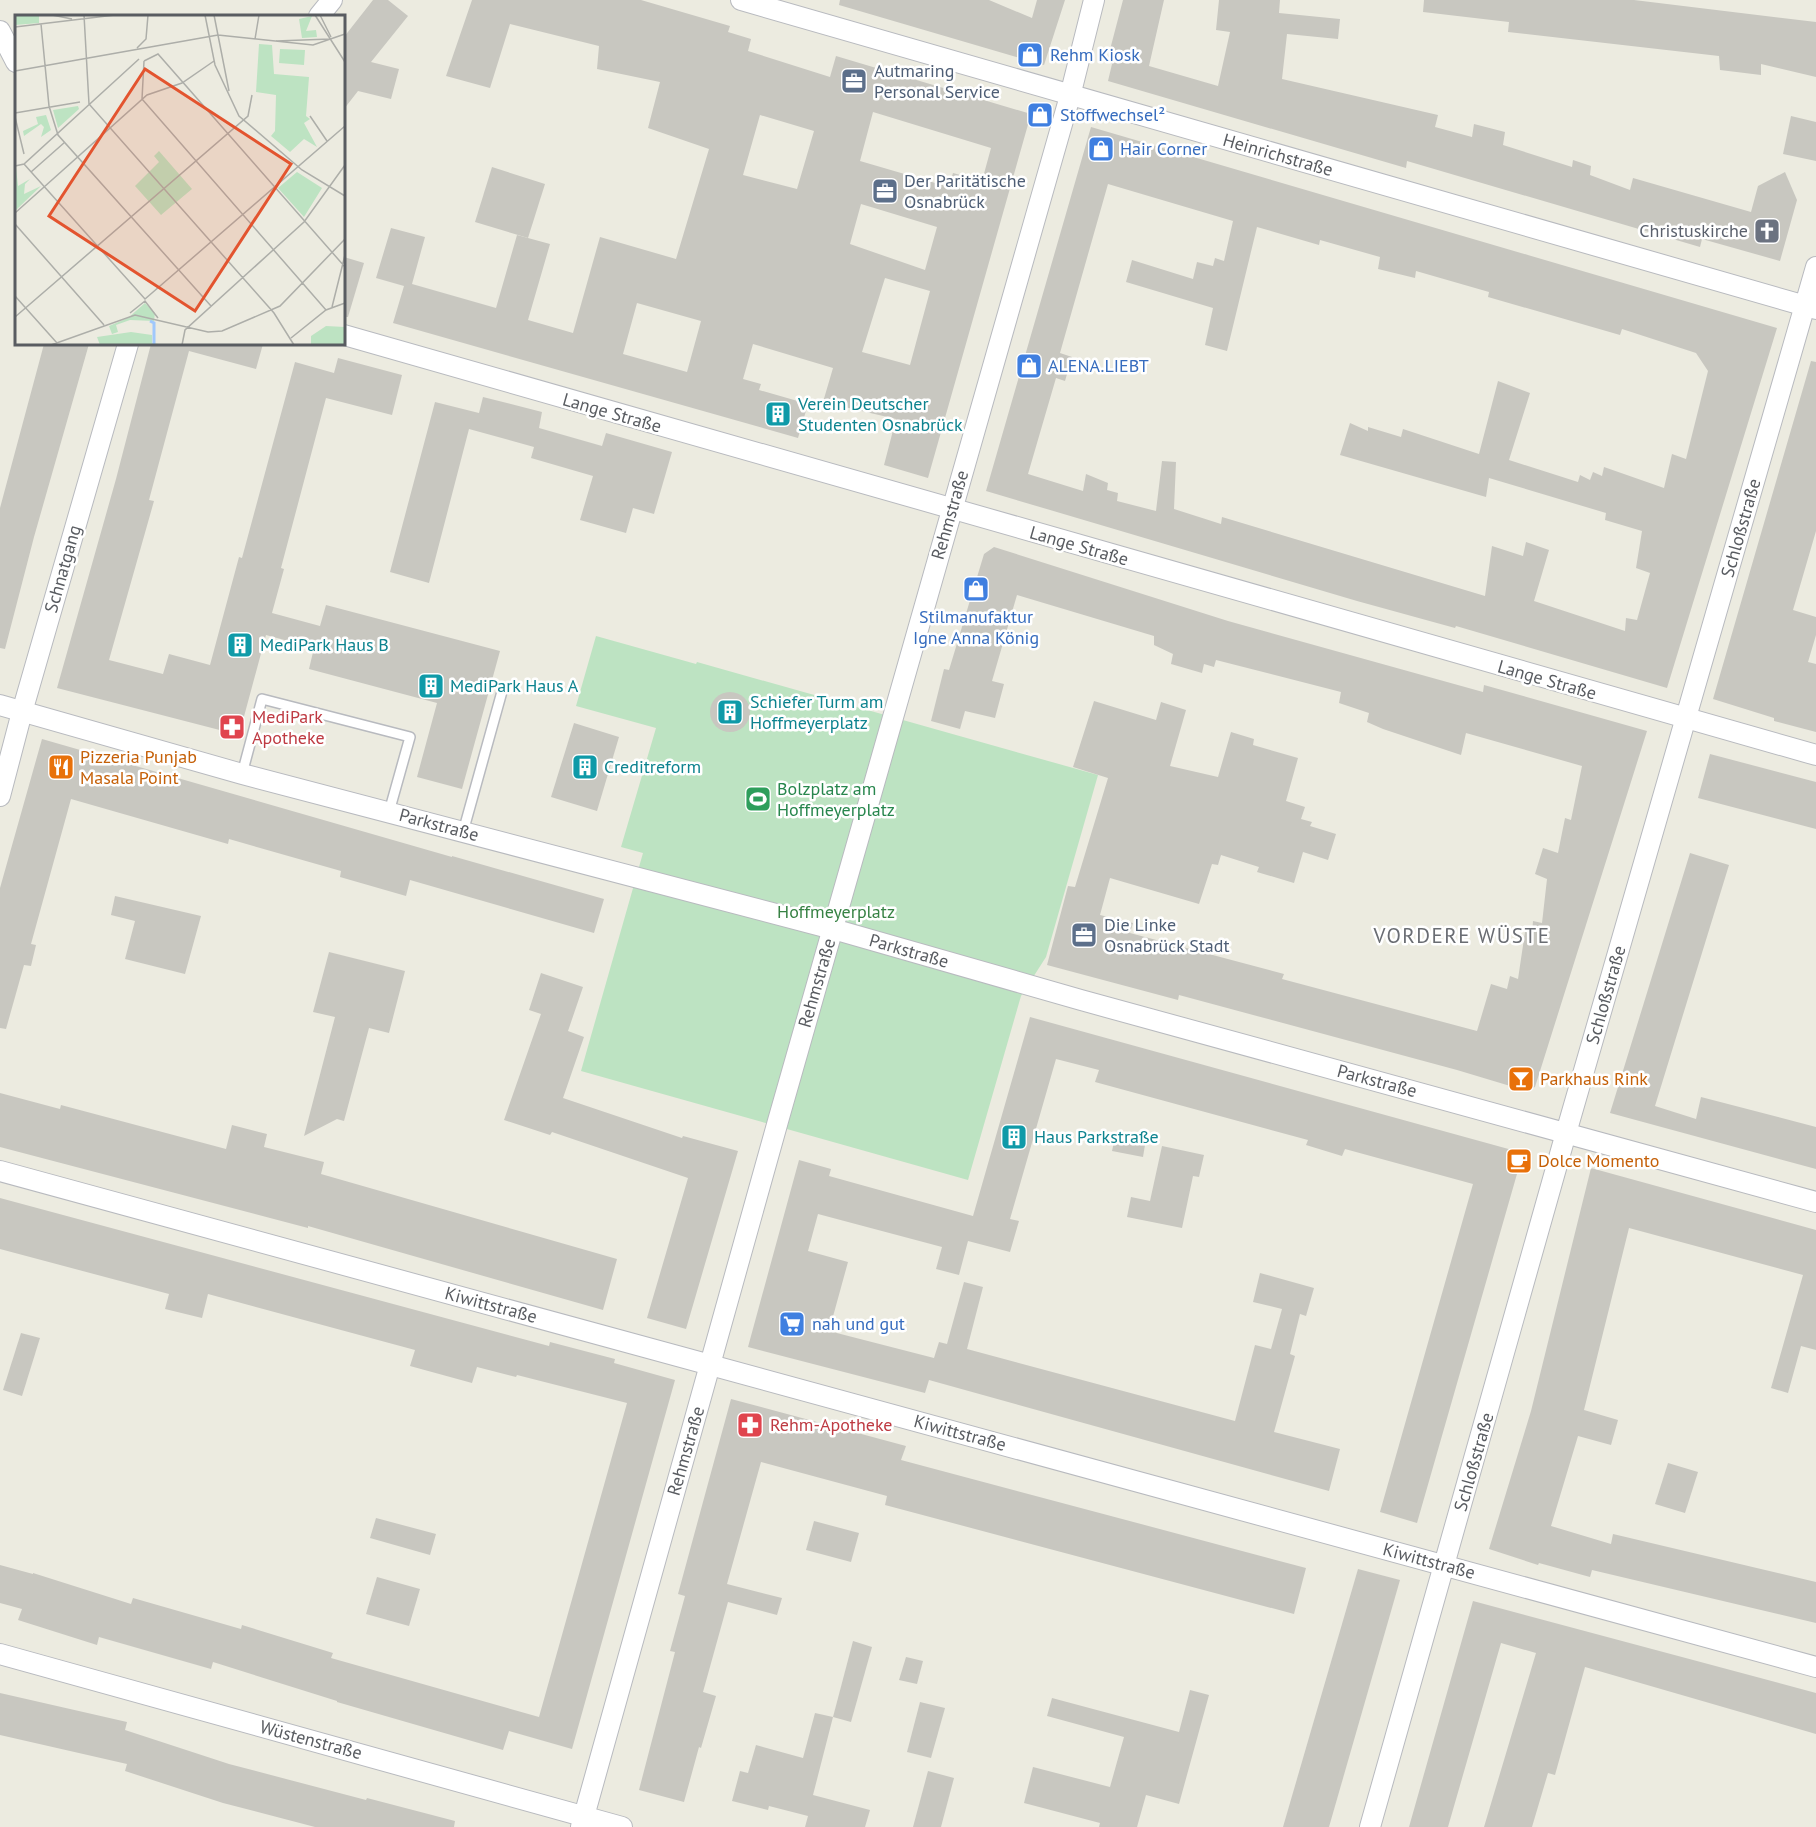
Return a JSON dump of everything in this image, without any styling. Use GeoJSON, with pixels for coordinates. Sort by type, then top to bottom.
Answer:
{"type":"FeatureCollection","features":[{"type":"Feature","properties":{"kind":"street"},"geometry":{"type":"LineString","coordinates":[[320,15],[332,0]]}},
{"type":"Feature","properties":{"kind":"street","name":"Heinrichstraße"},"geometry":{"type":"LineString","coordinates":[[741,0],[1811,308]]}},
{"type":"Feature","properties":{"kind":"street","name":"Rehmstraße"},"geometry":{"type":"LineString","coordinates":[[583,1822],[832,929],[1070,96],[1094,0]]}},
{"type":"Feature","properties":{"kind":"street"},"geometry":{"type":"LineString","coordinates":[[0,31],[15,60]]}},
{"type":"Feature","properties":{"kind":"street","name":"Schloßstraße"},"geometry":{"type":"LineString","coordinates":[[1370,1827],[1685,719],[1811,308],[1816,267]]}},
{"type":"Feature","properties":{"kind":"street","name":"Lange Straße"},"geometry":{"type":"LineString","coordinates":[[345,335],[1816,755]]}},
{"type":"Feature","properties":{"kind":"street","name":"Schnatgang"},"geometry":{"type":"LineString","coordinates":[[0,796],[128,345]]}},
{"type":"Feature","properties":{"kind":"street","name":"Parkstraße"},"geometry":{"type":"LineString","coordinates":[[0,705],[242,774],[832,929],[1816,1202]]}},
{"type":"Feature","properties":{"kind":"street","name":"Kiwittstraße"},"geometry":{"type":"LineString","coordinates":[[0,1171],[1816,1667]]}},
{"type":"Feature","properties":{"kind":"street","name":"Wüstenstraße"},"geometry":{"type":"LineString","coordinates":[[0,1654],[583,1822],[622,1827]]}},
{"type":"Feature","properties":{"kind":"lane"},"geometry":{"type":"LineString","coordinates":[[463,831],[503,688]]}},
{"type":"Feature","properties":{"kind":"lane"},"geometry":{"type":"LineString","coordinates":[[242,774],[262,699],[410,737],[389,812]]}},
{"type":"Feature","properties":{"kind":"green space","name":"Hoffmeyerplatz"},"geometry":{"type":"Polygon","coordinates":[[[596,636],[696,664],[697,662],[1098,775],[1046,957],[1021,996],[968,1180],[581,1071],[643,853],[621,847],[656,728],[576,706],[596,636]]]}},
{"type":"Feature","properties":{"kind":"building"},"geometry":{"type":"Polygon","coordinates":[[[373,0],[388,0],[408,16],[371,62],[399,69],[391,99],[358,91],[345,108],[345,36],[373,0]]]}},
{"type":"Feature","properties":{"kind":"building"},"geometry":{"type":"Polygon","coordinates":[[[472,0],[641,0],[730,26],[728,32],[751,39],[748,51],[830,77],[836,56],[1031,114],[928,478],[884,465],[896,419],[823,402],[833,368],[753,344],[743,379],[761,384],[759,390],[808,404],[798,438],[393,323],[404,286],[376,278],[391,228],[425,237],[412,284],[496,308],[517,235],[550,244],[528,320],[573,333],[600,237],[676,259],[709,149],[648,128],[660,82],[597,69],[599,46],[510,24],[490,88],[446,76],[472,0]],[[873,112],[860,161],[949,187],[953,173],[982,181],[991,148],[873,112]],[[760,115],[743,175],[797,189],[814,131],[760,115]],[[861,204],[850,244],[925,270],[937,227],[861,204]],[[885,278],[862,352],[910,365],[930,291],[885,278]],[[637,303],[623,354],[687,372],[701,321],[637,303]]]}},
{"type":"Feature","properties":{"kind":"building"},"geometry":{"type":"Polygon","coordinates":[[[840,0],[989,0],[1032,18],[1037,0],[1065,0],[1044,65],[839,5],[840,0]]]}},
{"type":"Feature","properties":{"kind":"building"},"geometry":{"type":"Polygon","coordinates":[[[1123,0],[1164,0],[1149,66],[1218,86],[1230,32],[1216,30],[1219,0],[1280,0],[1279,13],[1340,19],[1338,39],[1287,34],[1282,79],[1438,115],[1435,127],[1472,137],[1474,124],[1505,132],[1503,145],[1572,167],[1573,160],[1591,166],[1590,175],[1630,190],[1633,178],[1751,212],[1758,186],[1785,172],[1797,200],[1780,261],[1702,239],[1700,247],[1407,161],[1406,168],[1108,81],[1112,64],[1107,61],[1123,0]]]}},
{"type":"Feature","properties":{"kind":"building"},"geometry":{"type":"Polygon","coordinates":[[[1424,0],[1634,0],[1816,22],[1816,77],[1761,64],[1761,75],[1720,70],[1719,56],[1508,32],[1509,22],[1423,12],[1424,0]]]}},
{"type":"Feature","properties":{"kind":"building"},"geometry":{"type":"Polygon","coordinates":[[[1791,116],[1816,122],[1816,161],[1783,154],[1791,116]]]}},
{"type":"Feature","properties":{"kind":"building"},"geometry":{"type":"Polygon","coordinates":[[[1091,127],[1777,328],[1667,688],[1456,626],[1455,628],[1357,601],[986,491],[1091,127]],[[1108,184],[1060,353],[1072,357],[1065,381],[1056,378],[1028,474],[1083,491],[1086,474],[1108,483],[1107,490],[1118,493],[1117,501],[1156,511],[1162,461],[1176,462],[1174,509],[1221,524],[1222,517],[1485,596],[1492,546],[1523,556],[1526,542],[1549,550],[1534,601],[1625,631],[1626,618],[1637,620],[1650,573],[1636,568],[1642,531],[1605,520],[1606,513],[1489,478],[1486,497],[1340,455],[1350,423],[1368,431],[1368,427],[1401,437],[1403,429],[1479,454],[1498,381],[1530,393],[1509,460],[1578,482],[1580,475],[1590,480],[1593,472],[1602,476],[1604,467],[1664,488],[1672,454],[1686,459],[1708,371],[1696,353],[1622,329],[1620,335],[1488,297],[1489,292],[1416,271],[1415,278],[1378,269],[1380,257],[1320,240],[1319,245],[1257,227],[1227,351],[1205,345],[1213,308],[1126,282],[1132,260],[1193,279],[1197,262],[1213,266],[1215,258],[1224,261],[1233,221],[1108,184]]]}},
{"type":"Feature","properties":{"kind":"building"},"geometry":{"type":"Polygon","coordinates":[[[492,167],[545,184],[528,238],[475,222],[492,167]]]}},
{"type":"Feature","properties":{"kind":"building"},"geometry":{"type":"Polygon","coordinates":[[[345,257],[364,263],[348,317],[345,317],[345,257]]]}},
{"type":"Feature","properties":{"kind":"building"},"geometry":{"type":"Polygon","coordinates":[[[44,345],[89,345],[5,649],[0,648],[0,508],[44,345]]]}},
{"type":"Feature","properties":{"kind":"building"},"geometry":{"type":"Polygon","coordinates":[[[151,345],[263,345],[256,369],[189,351],[149,500],[154,501],[109,660],[163,674],[169,654],[210,665],[239,557],[242,558],[295,362],[334,373],[338,358],[402,375],[392,415],[326,398],[281,568],[284,569],[272,613],[320,626],[326,605],[500,651],[462,789],[417,777],[437,703],[309,669],[314,648],[266,635],[239,735],[57,688],[116,479],[151,345]]]}},
{"type":"Feature","properties":{"kind":"building"},"geometry":{"type":"Polygon","coordinates":[[[1811,361],[1816,362],[1816,531],[1793,610],[1816,617],[1816,635],[1808,662],[1816,664],[1816,732],[1774,721],[1774,718],[1713,699],[1811,361]]]}},
{"type":"Feature","properties":{"kind":"building"},"geometry":{"type":"Polygon","coordinates":[[[483,397],[542,412],[539,428],[602,446],[606,433],[672,452],[654,514],[633,508],[626,533],[580,520],[593,476],[531,458],[534,447],[469,429],[429,583],[390,572],[435,402],[479,413],[483,397]]]}},
{"type":"Feature","properties":{"kind":"building"},"geometry":{"type":"Polygon","coordinates":[[[994,547],[1228,621],[1483,692],[1484,685],[1647,731],[1535,1087],[1527,1091],[1179,995],[1178,1000],[1047,965],[1068,886],[1075,887],[1108,778],[1073,767],[1094,701],[1156,720],[1161,702],[1186,710],[1170,766],[1218,777],[1231,732],[1254,739],[1253,745],[1298,758],[1286,801],[1305,807],[1301,819],[1312,822],[1310,826],[1336,834],[1328,860],[1303,852],[1294,883],[1257,872],[1259,867],[1221,855],[1218,865],[1212,864],[1199,904],[1110,878],[1100,915],[1133,923],[1130,933],[1284,974],[1282,979],[1477,1031],[1491,984],[1507,989],[1510,976],[1518,979],[1525,932],[1532,933],[1533,921],[1542,923],[1547,879],[1535,874],[1543,848],[1558,853],[1565,818],[1571,820],[1582,766],[1466,733],[1461,755],[1367,722],[1369,713],[1339,703],[1341,692],[1216,660],[1214,667],[1204,664],[1202,673],[1171,664],[1173,654],[1154,645],[1154,636],[1017,595],[992,681],[1004,684],[995,718],[965,711],[960,729],[931,721],[944,669],[949,670],[984,554],[994,547]]]}},
{"type":"Feature","properties":{"kind":"building","name":"Schiefer Turm am Hoffmeyerplatz"},"geometry":{"type":"Polygon","coordinates":[[[730,692],[744,698],[750,712],[744,726],[730,732],[716,726],[710,712],[716,698],[730,692]]]}},
{"type":"Feature","properties":{"kind":"building","name":"Creditreform"},"geometry":{"type":"Polygon","coordinates":[[[574,723],[619,737],[597,811],[551,797],[574,723]]]}},
{"type":"Feature","properties":{"kind":"building"},"geometry":{"type":"Polygon","coordinates":[[[42,739],[604,899],[594,933],[410,880],[406,896],[340,877],[341,871],[229,839],[228,844],[71,799],[31,944],[36,945],[31,966],[24,965],[6,1029],[0,1028],[0,888],[42,739]]]}},
{"type":"Feature","properties":{"kind":"building"},"geometry":{"type":"Polygon","coordinates":[[[1710,754],[1816,782],[1816,829],[1698,798],[1710,754]]]}},
{"type":"Feature","properties":{"kind":"building"},"geometry":{"type":"Polygon","coordinates":[[[1690,853],[1729,865],[1655,1106],[1696,1119],[1701,1097],[1816,1127],[1816,1169],[1610,1113],[1690,853]]]}},
{"type":"Feature","properties":{"kind":"building"},"geometry":{"type":"Polygon","coordinates":[[[115,896],[201,916],[185,974],[125,959],[135,921],[111,915],[115,896]]]}},
{"type":"Feature","properties":{"kind":"building"},"geometry":{"type":"Polygon","coordinates":[[[329,952],[405,971],[389,1033],[369,1028],[344,1121],[337,1119],[304,1136],[335,1017],[313,1012],[329,952]]]}},
{"type":"Feature","properties":{"kind":"building"},"geometry":{"type":"Polygon","coordinates":[[[541,973],[583,987],[568,1031],[584,1037],[563,1098],[682,1138],[683,1136],[738,1151],[686,1329],[647,1318],[688,1178],[552,1132],[550,1135],[504,1120],[541,1014],[529,1010],[541,973]]]}},
{"type":"Feature","properties":{"kind":"building"},"geometry":{"type":"Polygon","coordinates":[[[1030,1017],[1523,1153],[1417,1523],[1380,1512],[1473,1184],[1345,1149],[1342,1156],[1306,1145],[1308,1140],[1095,1082],[1099,1070],[1056,1059],[1010,1219],[1019,1221],[1010,1252],[968,1241],[959,1275],[936,1269],[942,1247],[818,1214],[808,1251],[848,1262],[829,1331],[934,1358],[939,1342],[947,1344],[964,1282],[983,1287],[967,1349],[1235,1421],[1255,1345],[1271,1349],[1282,1309],[1253,1302],[1260,1273],[1314,1288],[1306,1316],[1300,1314],[1290,1354],[1295,1356],[1274,1432],[1340,1449],[1329,1491],[929,1380],[925,1393],[748,1347],[799,1160],[831,1169],[829,1176],[973,1216],[1030,1017]]]}},
{"type":"Feature","properties":{"kind":"building"},"geometry":{"type":"Polygon","coordinates":[[[0,1093],[60,1109],[61,1105],[226,1149],[232,1125],[267,1134],[264,1147],[324,1162],[321,1174],[617,1259],[603,1310],[308,1226],[308,1228],[0,1147],[0,1093]]]}},
{"type":"Feature","properties":{"kind":"building"},"geometry":{"type":"Polygon","coordinates":[[[1116,1133],[1146,1139],[1143,1157],[1112,1151],[1116,1133]]]}},
{"type":"Feature","properties":{"kind":"building"},"geometry":{"type":"Polygon","coordinates":[[[1162,1146],[1204,1155],[1199,1177],[1193,1176],[1182,1228],[1127,1217],[1131,1197],[1150,1201],[1162,1146]]]}},
{"type":"Feature","properties":{"kind":"building"},"geometry":{"type":"Polygon","coordinates":[[[1591,1168],[1816,1230],[1816,1350],[1801,1346],[1788,1393],[1771,1388],[1803,1275],[1629,1228],[1584,1410],[1618,1420],[1611,1445],[1578,1436],[1551,1526],[1611,1544],[1613,1534],[1816,1582],[1816,1623],[1592,1570],[1590,1577],[1539,1563],[1538,1565],[1489,1549],[1531,1411],[1591,1168]]]}},
{"type":"Feature","properties":{"kind":"building"},"geometry":{"type":"Polygon","coordinates":[[[0,1198],[549,1346],[550,1342],[615,1359],[614,1363],[675,1380],[572,1749],[509,1731],[503,1750],[337,1702],[213,1662],[211,1669],[99,1637],[97,1645],[18,1620],[22,1609],[0,1603],[0,1565],[131,1604],[133,1598],[241,1629],[242,1625],[333,1653],[331,1658],[539,1717],[627,1403],[477,1367],[472,1383],[410,1366],[415,1350],[208,1294],[202,1318],[165,1309],[169,1294],[0,1249],[0,1198]]]}},
{"type":"Feature","properties":{"kind":"building"},"geometry":{"type":"Polygon","coordinates":[[[21,1333],[40,1338],[22,1396],[3,1390],[21,1333]]]}},
{"type":"Feature","properties":{"kind":"building"},"geometry":{"type":"Polygon","coordinates":[[[731,1399],[906,1446],[901,1460],[1306,1568],[1294,1614],[885,1505],[887,1496],[761,1462],[727,1584],[782,1598],[777,1615],[728,1602],[703,1692],[716,1696],[684,1802],[639,1790],[675,1652],[670,1651],[685,1596],[678,1594],[731,1399]]]}},
{"type":"Feature","properties":{"kind":"building"},"geometry":{"type":"Polygon","coordinates":[[[1668,1463],[1698,1472],[1685,1513],[1655,1504],[1668,1463]]]}},
{"type":"Feature","properties":{"kind":"building"},"geometry":{"type":"Polygon","coordinates":[[[376,1518],[436,1534],[430,1555],[370,1538],[376,1518]]]}},
{"type":"Feature","properties":{"kind":"building"},"geometry":{"type":"Polygon","coordinates":[[[814,1521],[859,1533],[851,1562],[806,1550],[814,1521]]]}},
{"type":"Feature","properties":{"kind":"building"},"geometry":{"type":"Polygon","coordinates":[[[1358,1569],[1400,1580],[1329,1827],[1283,1827],[1358,1569]]]}},
{"type":"Feature","properties":{"kind":"building"},"geometry":{"type":"Polygon","coordinates":[[[377,1577],[420,1589],[409,1626],[366,1614],[377,1577]]]}},
{"type":"Feature","properties":{"kind":"building"},"geometry":{"type":"Polygon","coordinates":[[[1473,1601],[1816,1693],[1816,1734],[1585,1667],[1555,1775],[1548,1773],[1532,1827],[1484,1827],[1536,1653],[1501,1643],[1448,1827],[1409,1827],[1473,1601]]]}},
{"type":"Feature","properties":{"kind":"building"},"geometry":{"type":"Polygon","coordinates":[[[853,1641],[872,1647],[851,1722],[833,1717],[853,1641]]]}},
{"type":"Feature","properties":{"kind":"building"},"geometry":{"type":"Polygon","coordinates":[[[906,1657],[923,1661],[917,1684],[899,1680],[906,1657]]]}},
{"type":"Feature","properties":{"kind":"building"},"geometry":{"type":"Polygon","coordinates":[[[1190,1690],[1209,1695],[1179,1804],[1146,1795],[1137,1827],[1099,1827],[1100,1823],[1024,1803],[1033,1767],[1110,1787],[1124,1737],[1047,1716],[1052,1698],[1179,1732],[1190,1690]]]}},
{"type":"Feature","properties":{"kind":"building"},"geometry":{"type":"Polygon","coordinates":[[[0,1693],[127,1722],[125,1730],[229,1764],[455,1821],[454,1827],[315,1827],[223,1803],[125,1771],[127,1764],[0,1735],[0,1693]]]}},
{"type":"Feature","properties":{"kind":"building"},"geometry":{"type":"Polygon","coordinates":[[[920,1702],[945,1708],[931,1758],[907,1752],[920,1702]]]}},
{"type":"Feature","properties":{"kind":"building"},"geometry":{"type":"Polygon","coordinates":[[[815,1713],[833,1717],[813,1795],[870,1810],[865,1827],[805,1827],[808,1816],[769,1806],[768,1810],[732,1801],[740,1771],[748,1773],[756,1745],[803,1758],[815,1713]]]}},
{"type":"Feature","properties":{"kind":"building"},"geometry":{"type":"Polygon","coordinates":[[[928,1771],[954,1778],[941,1827],[913,1827],[928,1771]]]}},
{"type":"Feature","properties":{"kind":"place","name":"Rehm Kiosk"},"geometry":{"type":"Point","coordinates":[1030,55]}},
{"type":"Feature","properties":{"kind":"place","name":"Autmaring Personal Service"},"geometry":{"type":"Point","coordinates":[854,81]}},
{"type":"Feature","properties":{"kind":"place","name":"Stoffwechsel²"},"geometry":{"type":"Point","coordinates":[1040,115]}},
{"type":"Feature","properties":{"kind":"place","name":"Hair Corner"},"geometry":{"type":"Point","coordinates":[1101,149]}},
{"type":"Feature","properties":{"kind":"place","name":"Der Paritätische Osnabrück"},"geometry":{"type":"Point","coordinates":[885,191]}},
{"type":"Feature","properties":{"kind":"place","name":"Christuskirche"},"geometry":{"type":"Point","coordinates":[1767,231]}},
{"type":"Feature","properties":{"kind":"place","name":"ALENA.LIEBT"},"geometry":{"type":"Point","coordinates":[1029,366]}},
{"type":"Feature","properties":{"kind":"place","name":"Verein Deutscher Studenten Osnabrück"},"geometry":{"type":"Point","coordinates":[778,414]}},
{"type":"Feature","properties":{"kind":"place","name":"Stilmanufaktur Igne Anna König"},"geometry":{"type":"Point","coordinates":[976,589]}},
{"type":"Feature","properties":{"kind":"place","name":"MediPark Haus B"},"geometry":{"type":"Point","coordinates":[240,645]}},
{"type":"Feature","properties":{"kind":"place","name":"MediPark Haus A"},"geometry":{"type":"Point","coordinates":[431,686]}},
{"type":"Feature","properties":{"kind":"place","name":"Schiefer Turm am Hoffmeyerplatz"},"geometry":{"type":"Point","coordinates":[730,712]}},
{"type":"Feature","properties":{"kind":"place","name":"MediPark Apotheke"},"geometry":{"type":"Point","coordinates":[232,727]}},
{"type":"Feature","properties":{"kind":"place","name":"Pizzeria Punjab Masala Point"},"geometry":{"type":"Point","coordinates":[61,767]}},
{"type":"Feature","properties":{"kind":"place","name":"Creditreform"},"geometry":{"type":"Point","coordinates":[585,767]}},
{"type":"Feature","properties":{"kind":"place","name":"Bolzplatz am Hoffmeyerplatz"},"geometry":{"type":"Point","coordinates":[758,799]}},
{"type":"Feature","properties":{"kind":"place","name":"Die Linke Osnabrück Stadt"},"geometry":{"type":"Point","coordinates":[1084,935]}},
{"type":"Feature","properties":{"kind":"place","name":"Parkhaus Rink"},"geometry":{"type":"Point","coordinates":[1521,1079]}},
{"type":"Feature","properties":{"kind":"place","name":"Haus Parkstraße"},"geometry":{"type":"Point","coordinates":[1014,1137]}},
{"type":"Feature","properties":{"kind":"place","name":"Dolce Momento"},"geometry":{"type":"Point","coordinates":[1519,1161]}},
{"type":"Feature","properties":{"kind":"place","name":"nah und gut"},"geometry":{"type":"Point","coordinates":[792,1324]}},
{"type":"Feature","properties":{"kind":"place","name":"Rehm-Apotheke"},"geometry":{"type":"Point","coordinates":[750,1425]}},
{"type":"Feature","properties":{"kind":"district","name":"VORDERE WÜSTE"},"geometry":{"type":"Point","coordinates":[1462,936]}}]}
